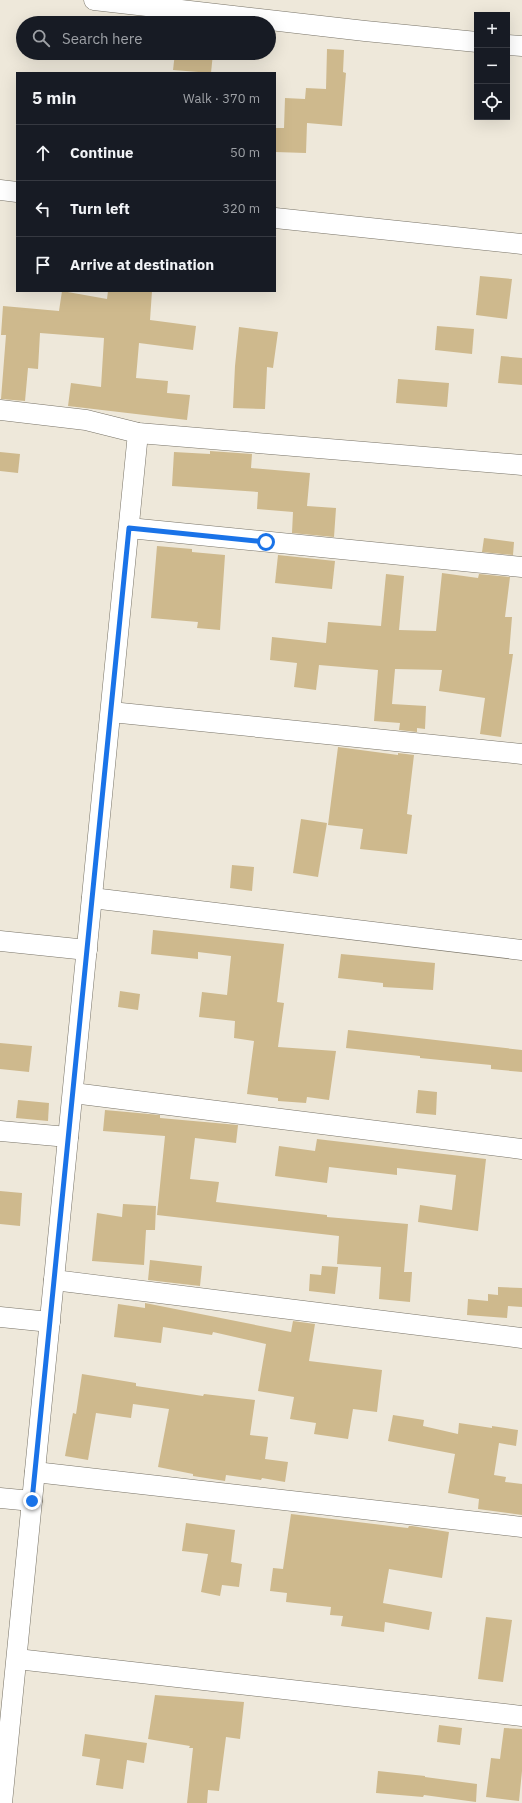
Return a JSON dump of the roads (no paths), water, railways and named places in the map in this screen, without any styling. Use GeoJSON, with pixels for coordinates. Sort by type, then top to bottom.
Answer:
{"type":"FeatureCollection","features":[{"type":"Feature","properties":{"kind":"street"},"geometry":{"type":"LineString","coordinates":[[94,0],[234,16]]}},
{"type":"Feature","properties":{"kind":"street"},"geometry":{"type":"LineString","coordinates":[[276,21],[474,42]]}},
{"type":"Feature","properties":{"kind":"street"},"geometry":{"type":"LineString","coordinates":[[510,45],[522,46]]}},
{"type":"Feature","properties":{"kind":"street"},"geometry":{"type":"LineString","coordinates":[[0,190],[16,192]]}},
{"type":"Feature","properties":{"kind":"street"},"geometry":{"type":"LineString","coordinates":[[276,218],[522,244]]}},
{"type":"Feature","properties":{"kind":"street"},"geometry":{"type":"LineString","coordinates":[[0,410],[86,420],[138,432],[522,465]]}},
{"type":"Feature","properties":{"kind":"street"},"geometry":{"type":"LineString","coordinates":[[2,1803],[7,1684],[17,1659],[138,432]]}},
{"type":"Feature","properties":{"kind":"street"},"geometry":{"type":"LineString","coordinates":[[129,528],[522,567]]}},
{"type":"Feature","properties":{"kind":"street"},"geometry":{"type":"LineString","coordinates":[[111,712],[522,754]]}},
{"type":"Feature","properties":{"kind":"street"},"geometry":{"type":"LineString","coordinates":[[92,898],[522,950]]}},
{"type":"Feature","properties":{"kind":"street"},"geometry":{"type":"LineString","coordinates":[[0,941],[87,950]]}},
{"type":"Feature","properties":{"kind":"street"},"geometry":{"type":"LineString","coordinates":[[73,1093],[522,1149]]}},
{"type":"Feature","properties":{"kind":"street"},"geometry":{"type":"LineString","coordinates":[[0,1130],[68,1137]]}},
{"type":"Feature","properties":{"kind":"street"},"geometry":{"type":"LineString","coordinates":[[54,1280],[522,1338]]}},
{"type":"Feature","properties":{"kind":"street"},"geometry":{"type":"LineString","coordinates":[[0,1317],[50,1322]]}},
{"type":"Feature","properties":{"kind":"street"},"geometry":{"type":"LineString","coordinates":[[35,1472],[522,1527]]}},
{"type":"Feature","properties":{"kind":"street"},"geometry":{"type":"LineString","coordinates":[[0,1498],[32,1501]]}},
{"type":"Feature","properties":{"kind":"street"},"geometry":{"type":"LineString","coordinates":[[17,1659],[522,1716]]}}]}
